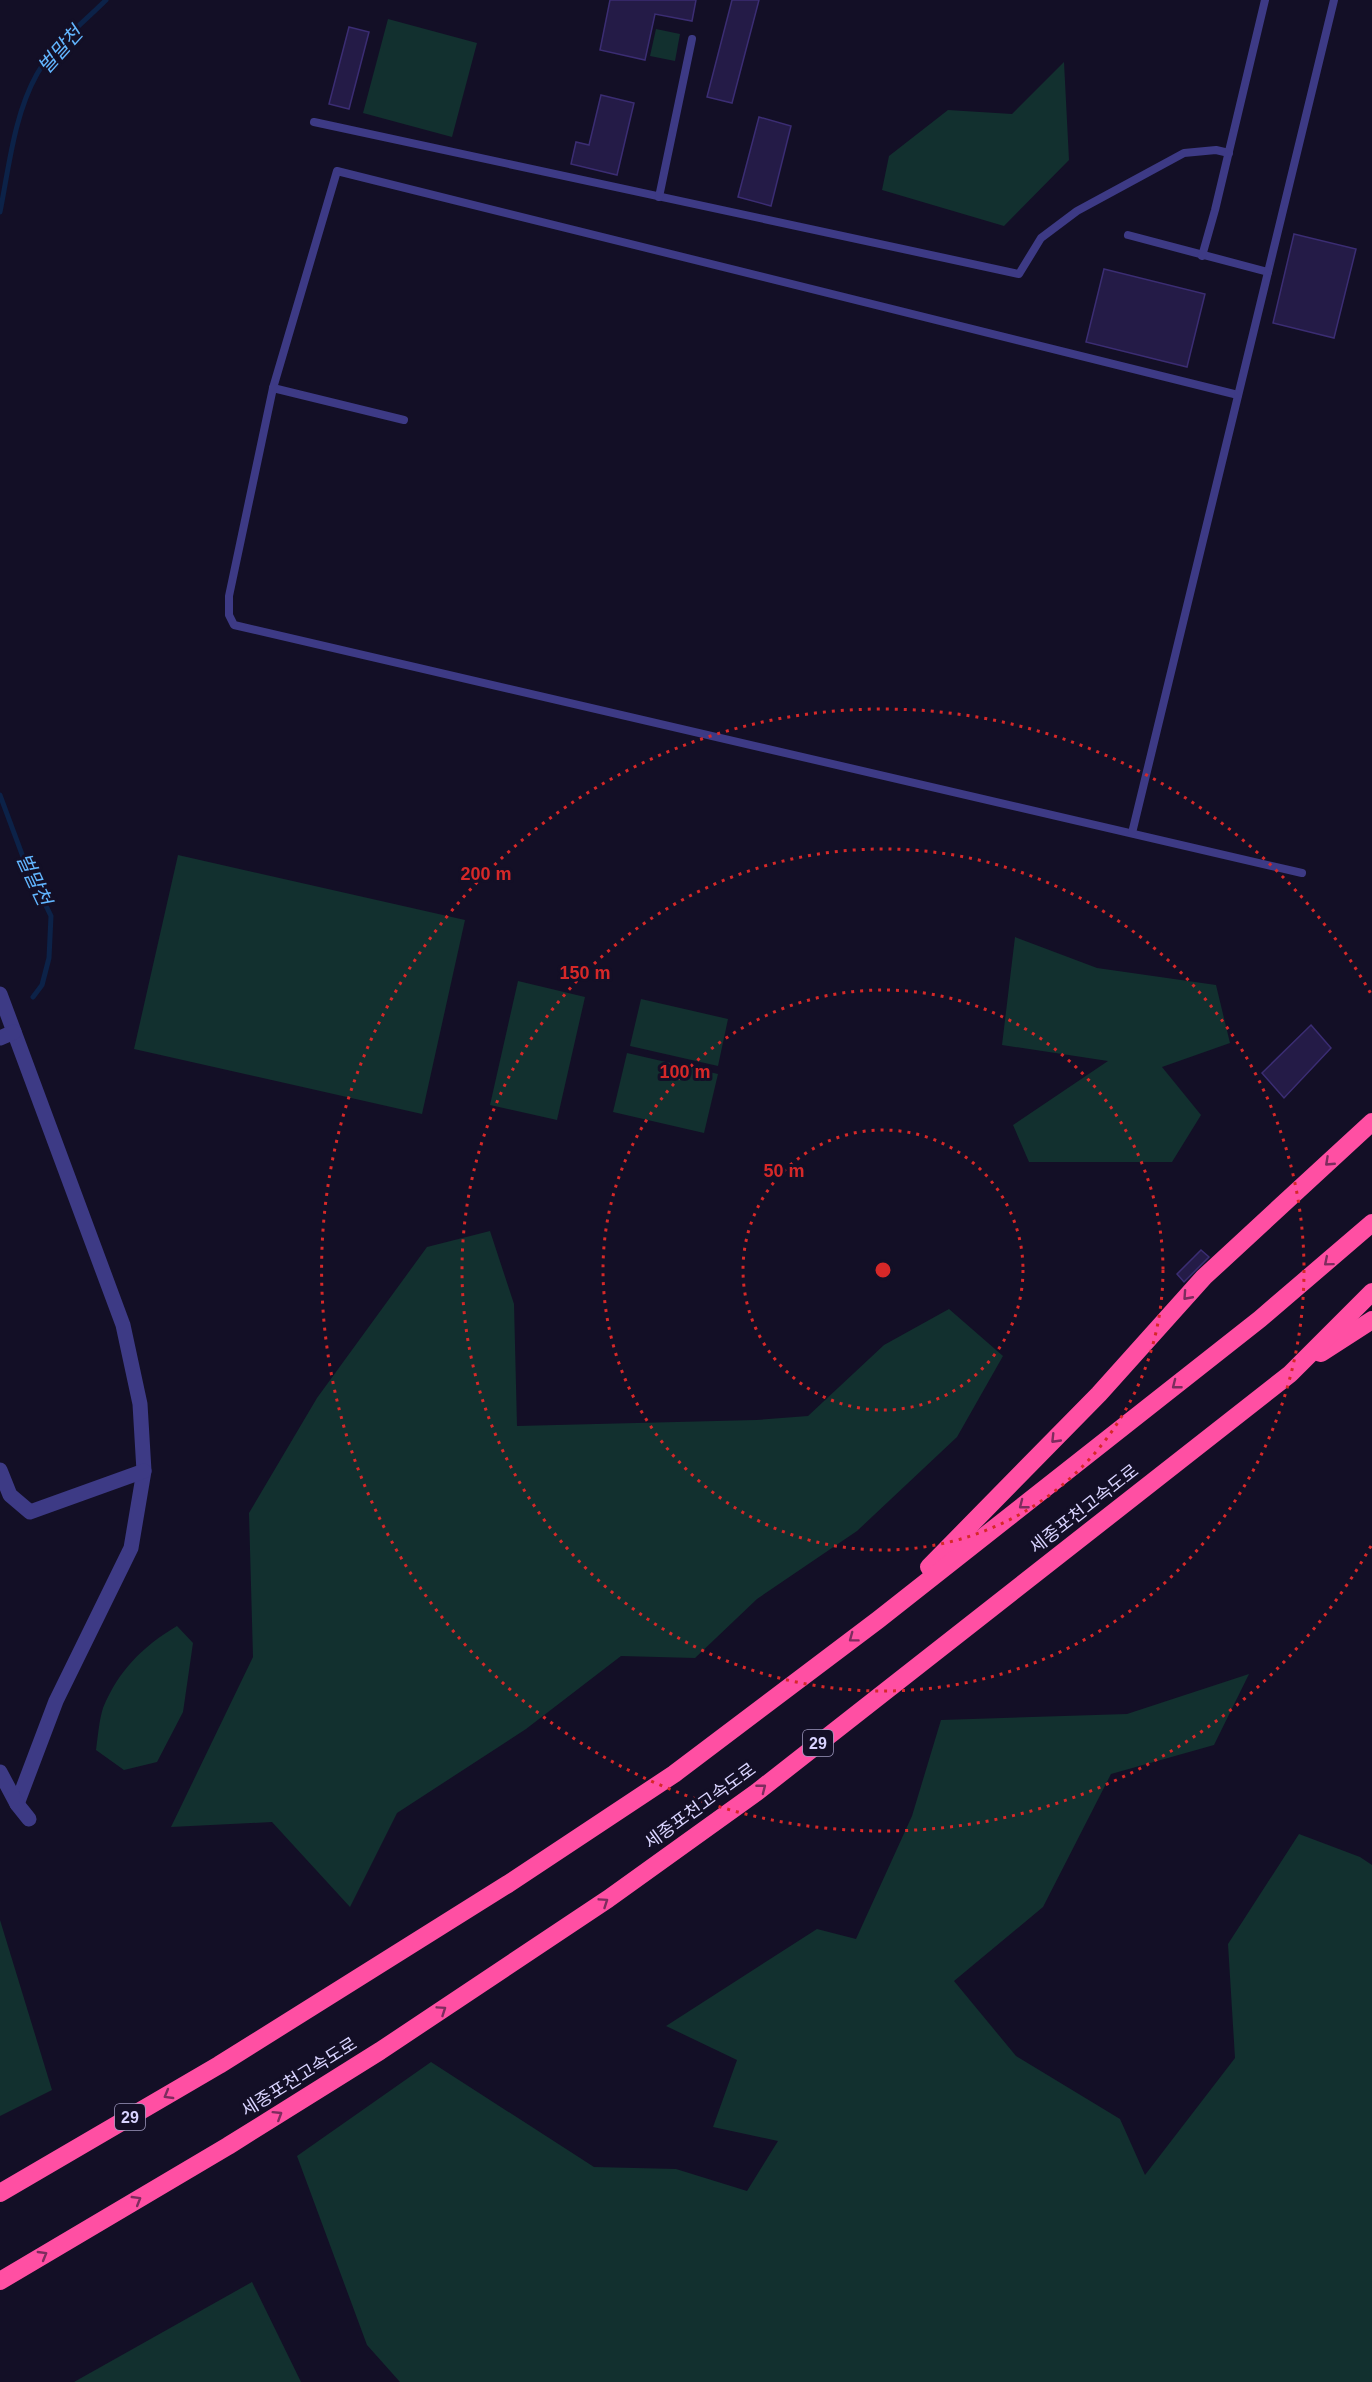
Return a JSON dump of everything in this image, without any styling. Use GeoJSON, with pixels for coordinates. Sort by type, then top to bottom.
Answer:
{"type":"FeatureCollection","features":[{"type":"Feature","properties":{"kind":"highway"},"geometry":{"type":"LineString","coordinates":[[878,1620],[1099,1394],[1204,1277],[1372,1122]]}},
{"type":"Feature","properties":{"kind":"highway","name":"29"},"geometry":{"type":"LineString","coordinates":[[0,2193],[219,2065],[508,1884],[674,1774],[878,1620],[1260,1319],[1372,1223]]}},
{"type":"Feature","properties":{"kind":"highway","name":"세종포천고속도로"},"geometry":{"type":"LineString","coordinates":[[0,2281],[228,2146],[380,2051],[608,1899],[757,1792],[1290,1374],[1372,1292]]}},
{"type":"Feature","properties":{"kind":"highway"},"geometry":{"type":"LineString","coordinates":[[1290,1374],[1372,1320]]}},
{"type":"Feature","properties":{"kind":"street"},"geometry":{"type":"LineString","coordinates":[[0,994],[7,1035],[123,1325],[140,1404],[144,1472],[131,1548],[56,1701],[17,1804]]}},
{"type":"Feature","properties":{"kind":"street"},"geometry":{"type":"LineString","coordinates":[[0,1470],[9,1495],[30,1512],[144,1472]]}},
{"type":"Feature","properties":{"kind":"street"},"geometry":{"type":"LineString","coordinates":[[0,1772],[17,1804],[29,1819]]}},
{"type":"Feature","properties":{"kind":"lane"},"geometry":{"type":"LineString","coordinates":[[1202,256],[1229,153],[1264,0]]}},
{"type":"Feature","properties":{"kind":"lane"},"geometry":{"type":"LineString","coordinates":[[1132,832],[1334,0]]}},
{"type":"Feature","properties":{"kind":"lane"},"geometry":{"type":"LineString","coordinates":[[659,196],[692,39]]}},
{"type":"Feature","properties":{"kind":"lane"},"geometry":{"type":"LineString","coordinates":[[314,122],[1019,274],[1041,238],[1077,211],[1184,153],[1216,150],[1229,153]]}},
{"type":"Feature","properties":{"kind":"lane"},"geometry":{"type":"LineString","coordinates":[[1238,395],[337,171],[273,387],[229,596],[229,615],[234,625],[1302,873]]}},
{"type":"Feature","properties":{"kind":"lane"},"geometry":{"type":"LineString","coordinates":[[1128,235],[1268,272]]}},
{"type":"Feature","properties":{"kind":"lane"},"geometry":{"type":"LineString","coordinates":[[273,387],[404,420]]}},
{"type":"Feature","properties":{"kind":"green space"},"geometry":{"type":"Polygon","coordinates":[[[388,19],[477,43],[452,137],[363,113],[388,19]]]}},
{"type":"Feature","properties":{"kind":"green space"},"geometry":{"type":"Polygon","coordinates":[[[656,29],[680,34],[675,61],[650,56],[656,29]]]}},
{"type":"Feature","properties":{"kind":"green space"},"geometry":{"type":"Polygon","coordinates":[[[1064,62],[1069,160],[1004,226],[882,190],[889,156],[948,110],[1012,114],[1064,62]]]}},
{"type":"Feature","properties":{"kind":"green space"},"geometry":{"type":"Polygon","coordinates":[[[178,855],[465,920],[422,1114],[134,1049],[178,855]]]}},
{"type":"Feature","properties":{"kind":"green space"},"geometry":{"type":"Polygon","coordinates":[[[1015,937],[1097,968],[1216,985],[1230,1043],[1162,1067],[1201,1115],[1172,1162],[1029,1162],[1013,1125],[1108,1061],[1002,1045],[1015,937]]]}},
{"type":"Feature","properties":{"kind":"green space"},"geometry":{"type":"Polygon","coordinates":[[[518,981],[585,997],[557,1120],[490,1105],[518,981]]]}},
{"type":"Feature","properties":{"kind":"green space"},"geometry":{"type":"Polygon","coordinates":[[[641,999],[728,1019],[718,1066],[630,1046],[641,999]]]}},
{"type":"Feature","properties":{"kind":"green space"},"geometry":{"type":"Polygon","coordinates":[[[627,1053],[718,1074],[704,1133],[613,1112],[627,1053]]]}},
{"type":"Feature","properties":{"kind":"green space"},"geometry":{"type":"Polygon","coordinates":[[[490,1231],[514,1304],[517,1426],[756,1420],[808,1416],[884,1345],[949,1309],[1003,1356],[957,1437],[857,1531],[757,1599],[695,1658],[621,1656],[526,1729],[397,1813],[350,1907],[272,1822],[171,1827],[253,1657],[249,1513],[317,1398],[427,1247],[490,1231]]]}},
{"type":"Feature","properties":{"kind":"green space"},"geometry":{"type":"Polygon","coordinates":[[[177,1626],[193,1643],[183,1712],[157,1762],[124,1770],[96,1750],[103,1708],[116,1682],[142,1651],[177,1626]]]}},
{"type":"Feature","properties":{"kind":"green space"},"geometry":{"type":"Polygon","coordinates":[[[1249,1674],[1214,1745],[1111,1774],[1043,1907],[954,1981],[1016,2056],[1120,2119],[1145,2175],[1235,2058],[1228,1944],[1299,1834],[1360,1857],[1372,1865],[1372,2382],[400,2382],[367,2345],[297,2156],[431,2062],[594,2167],[676,2169],[747,2191],[778,2141],[713,2127],[737,2060],[666,2026],[817,1929],[856,1939],[912,1816],[941,1720],[1127,1714],[1249,1674]]]}},
{"type":"Feature","properties":{"kind":"green space"},"geometry":{"type":"Polygon","coordinates":[[[0,1920],[52,2090],[0,2116],[0,1920]]]}},
{"type":"Feature","properties":{"kind":"green space"},"geometry":{"type":"Polygon","coordinates":[[[252,2282],[301,2382],[74,2382],[252,2282]]]}},
{"type":"Feature","properties":{"kind":"building"},"geometry":{"type":"Polygon","coordinates":[[[610,0],[696,0],[692,21],[655,14],[645,60],[600,50],[610,0]]]}},
{"type":"Feature","properties":{"kind":"building"},"geometry":{"type":"Polygon","coordinates":[[[732,0],[759,0],[732,103],[707,97],[732,0]]]}},
{"type":"Feature","properties":{"kind":"building"},"geometry":{"type":"Polygon","coordinates":[[[349,27],[369,32],[349,109],[329,104],[349,27]]]}},
{"type":"Feature","properties":{"kind":"building"},"geometry":{"type":"Polygon","coordinates":[[[601,95],[634,103],[617,175],[571,164],[576,142],[589,145],[601,95]]]}},
{"type":"Feature","properties":{"kind":"building"},"geometry":{"type":"Polygon","coordinates":[[[759,117],[791,126],[771,206],[738,197],[759,117]]]}},
{"type":"Feature","properties":{"kind":"building"},"geometry":{"type":"Polygon","coordinates":[[[1294,234],[1356,249],[1334,338],[1273,323],[1294,234]]]}},
{"type":"Feature","properties":{"kind":"building"},"geometry":{"type":"Polygon","coordinates":[[[1104,269],[1205,294],[1187,367],[1086,342],[1104,269]]]}},
{"type":"Feature","properties":{"kind":"building"},"geometry":{"type":"Polygon","coordinates":[[[1311,1025],[1331,1048],[1284,1098],[1262,1073],[1311,1025]]]}},
{"type":"Feature","properties":{"kind":"building"},"geometry":{"type":"Polygon","coordinates":[[[1201,1250],[1209,1257],[1184,1282],[1177,1274],[1201,1250]]]}},
{"type":"Feature","properties":{"kind":"waterway","name":"벌말천"},"geometry":{"type":"LineString","coordinates":[[0,212],[18,124],[29,90],[37,74],[60,44],[106,0]]}},
{"type":"Feature","properties":{"kind":"waterway","name":"벌말천"},"geometry":{"type":"LineString","coordinates":[[0,795],[26,865],[51,916],[49,958],[42,985],[33,997]]}}]}
